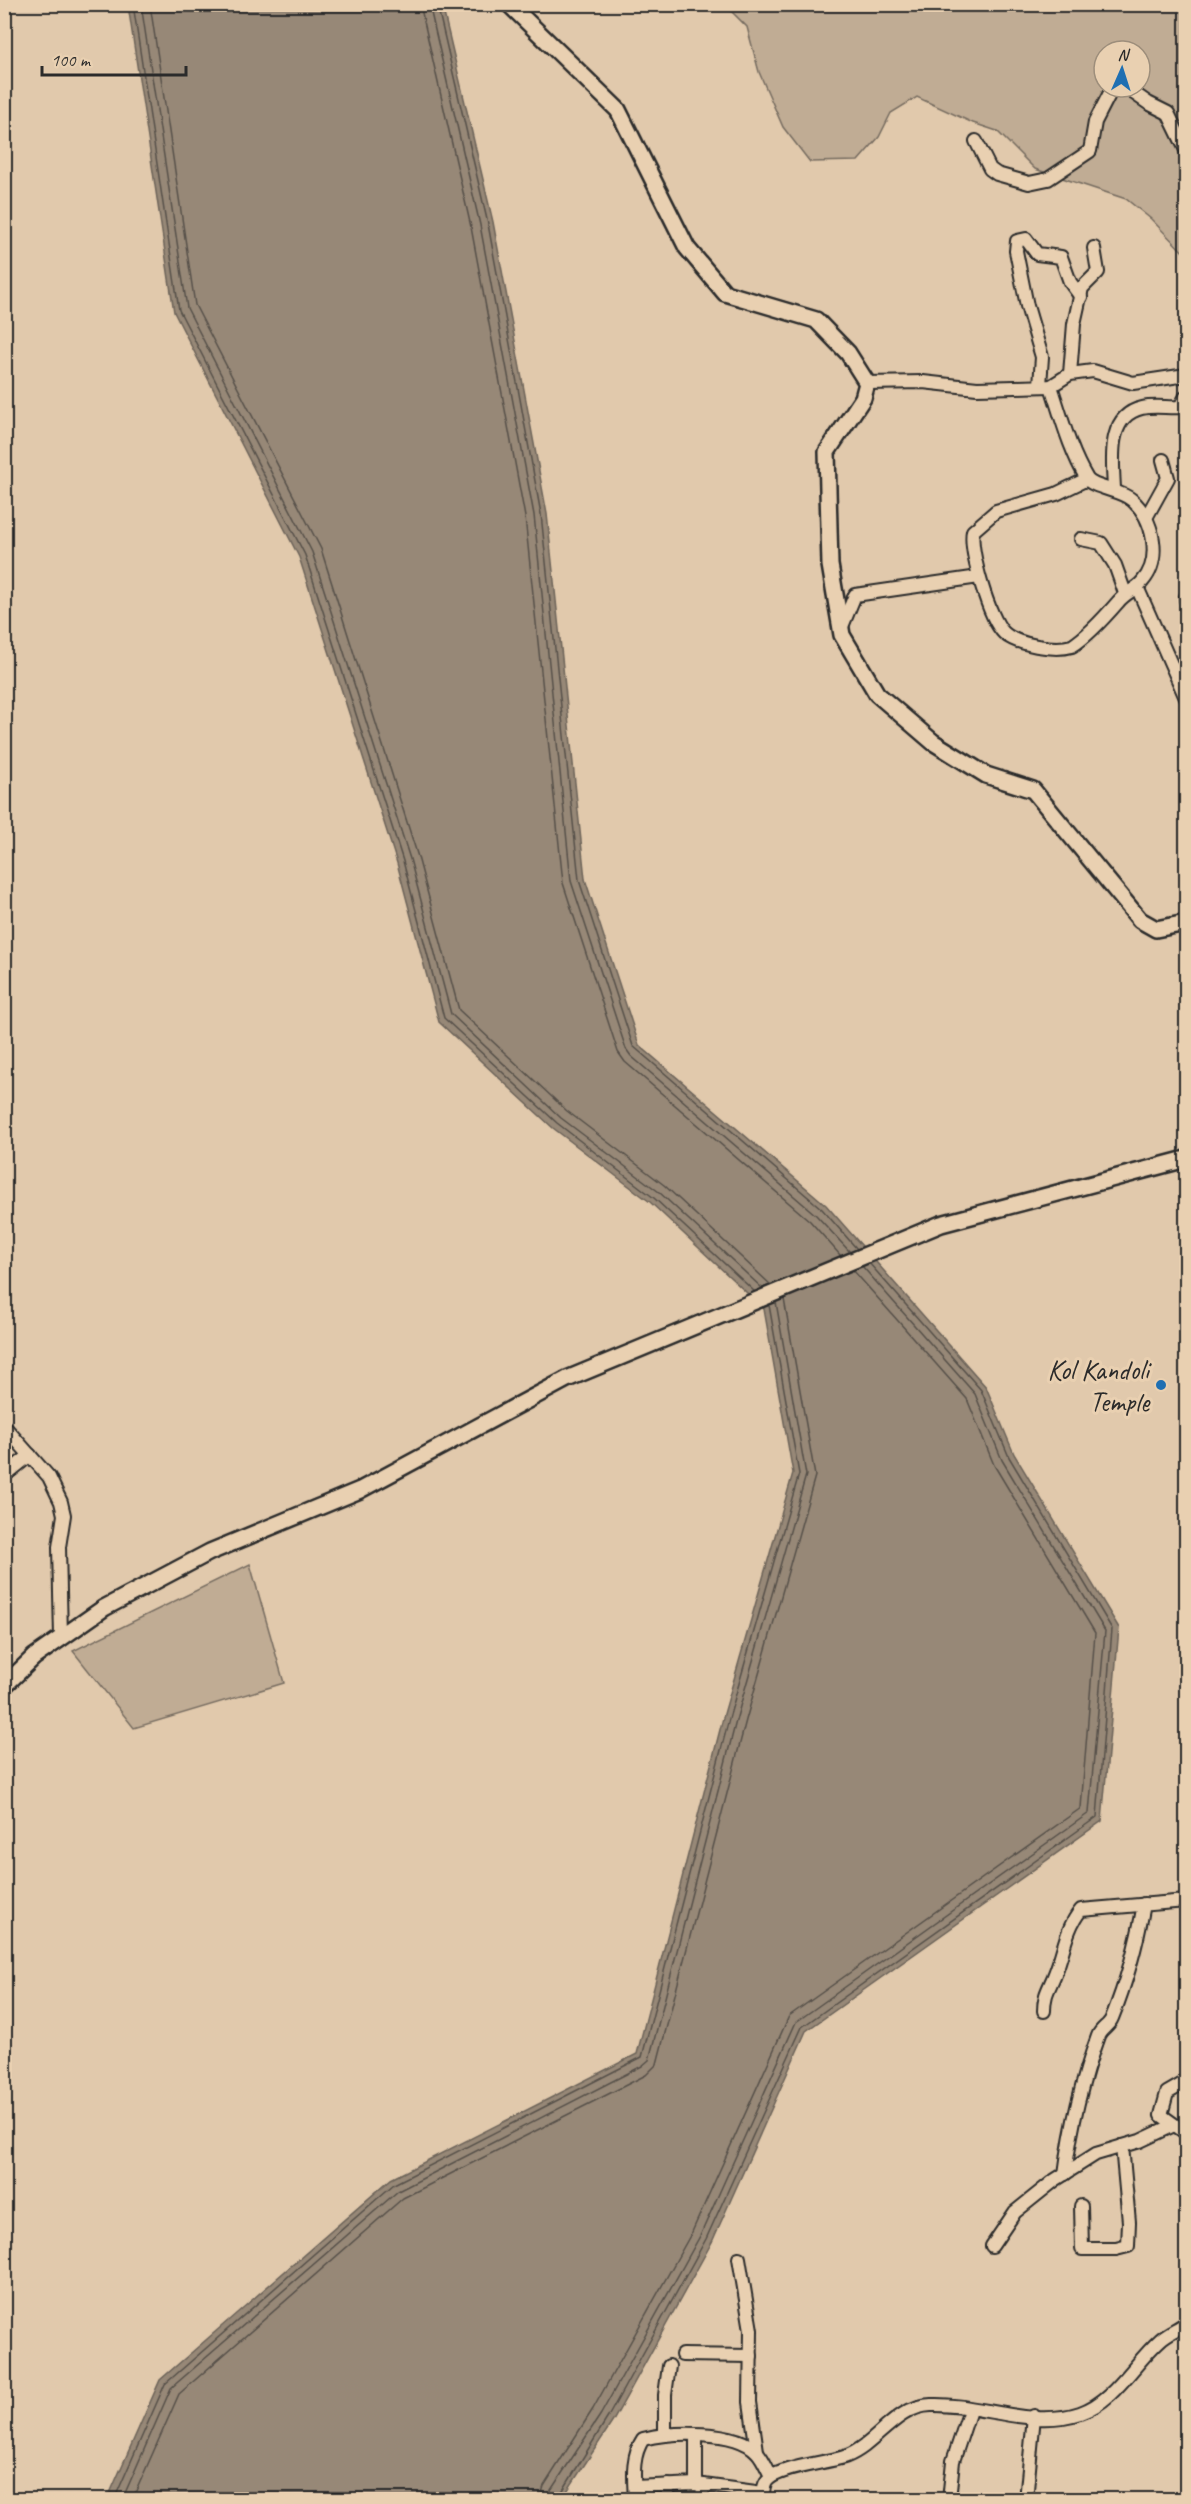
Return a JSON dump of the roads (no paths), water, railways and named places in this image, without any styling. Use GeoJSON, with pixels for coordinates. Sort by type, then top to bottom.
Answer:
{"type":"FeatureCollection","features":[{"type":"Feature","properties":{"kind":"main road"},"geometry":{"type":"LineString","coordinates":[[509,4],[618,110],[687,248],[725,293],[816,320],[848,353],[867,383],[863,398],[827,452],[830,565],[841,629],[855,659],[877,694],[942,748],[986,775],[1033,790],[1140,920],[1156,929],[1186,922]]}},
{"type":"Feature","properties":{"kind":"main road"},"geometry":{"type":"LineString","coordinates":[[4,1686],[29,1662],[61,1637],[104,1608],[210,1552],[360,1490],[567,1379],[718,1314],[941,1224],[1186,1159]]}},
{"type":"Feature","properties":{"kind":"street"},"geometry":{"type":"LineString","coordinates":[[976,141],[986,164],[997,174],[1029,183],[1048,179],[1090,151],[1095,122],[1107,99]]}},
{"type":"Feature","properties":{"kind":"street"},"geometry":{"type":"LineString","coordinates":[[1142,99],[1168,112],[1186,150]]}},
{"type":"Feature","properties":{"kind":"street"},"geometry":{"type":"LineString","coordinates":[[1081,297],[1070,282],[1060,257],[1037,254],[1026,239],[1017,241],[1016,250],[1027,306],[1042,357],[1045,386],[1088,479],[1094,484],[1114,489],[1132,500],[1147,516],[1151,528],[1153,554],[1147,575],[1137,587],[1125,593],[1077,643],[1060,647],[1030,643],[1005,634],[995,620],[979,577],[972,542],[976,526],[996,511],[1056,494],[1088,479]]}},
{"type":"Feature","properties":{"kind":"street"},"geometry":{"type":"LineString","coordinates":[[1070,374],[1074,324],[1083,284],[1098,272],[1094,248]]}},
{"type":"Feature","properties":{"kind":"street"},"geometry":{"type":"LineString","coordinates":[[867,383],[923,382],[977,388],[1045,386],[1070,374],[1100,371],[1133,383],[1186,375]]}},
{"type":"Feature","properties":{"kind":"street"},"geometry":{"type":"LineString","coordinates":[[1114,489],[1114,438],[1124,418],[1145,407],[1180,407],[1186,396]]}},
{"type":"Feature","properties":{"kind":"street"},"geometry":{"type":"LineString","coordinates":[[1147,516],[1168,478],[1163,460]]}},
{"type":"Feature","properties":{"kind":"street"},"geometry":{"type":"LineString","coordinates":[[1081,539],[1101,543],[1115,565],[1125,593]]}},
{"type":"Feature","properties":{"kind":"street"},"geometry":{"type":"LineString","coordinates":[[841,629],[855,595],[979,577]]}},
{"type":"Feature","properties":{"kind":"street"},"geometry":{"type":"LineString","coordinates":[[1137,587],[1186,698]]}},
{"type":"Feature","properties":{"kind":"street"},"geometry":{"type":"LineString","coordinates":[[4,1426],[49,1477],[61,1502],[64,1515],[59,1547],[61,1637]]}},
{"type":"Feature","properties":{"kind":"street"},"geometry":{"type":"LineString","coordinates":[[4,1476],[30,1455]]}},
{"type":"Feature","properties":{"kind":"street"},"geometry":{"type":"LineString","coordinates":[[1044,2012],[1044,1995],[1056,1970],[1060,1951],[1075,1917],[1081,1910],[1186,1900]]}},
{"type":"Feature","properties":{"kind":"street"},"geometry":{"type":"LineString","coordinates":[[1065,2174],[1070,2132],[1097,2038],[1101,2030],[1111,2021],[1133,1961],[1144,1904]]}},
{"type":"Feature","properties":{"kind":"street"},"geometry":{"type":"LineString","coordinates":[[1186,2082],[1167,2093],[1163,2104],[1163,2118],[1186,2133]]}},
{"type":"Feature","properties":{"kind":"street"},"geometry":{"type":"LineString","coordinates":[[992,2246],[1015,2212],[1065,2174],[1096,2154],[1159,2134],[1174,2125]]}},
{"type":"Feature","properties":{"kind":"street"},"geometry":{"type":"LineString","coordinates":[[1081,2206],[1082,2249],[1116,2249],[1128,2246],[1129,2222],[1122,2146]]}},
{"type":"Feature","properties":{"kind":"street"},"geometry":{"type":"LineString","coordinates":[[739,2258],[751,2330],[750,2402],[757,2451],[771,2476]]}},
{"type":"Feature","properties":{"kind":"street"},"geometry":{"type":"LineString","coordinates":[[757,2451],[739,2440],[711,2434],[665,2435],[643,2439],[638,2446],[634,2464],[635,2493],[668,2485],[700,2484],[763,2496],[766,2482],[771,2476],[782,2471],[846,2456],[914,2408],[930,2405],[1034,2416],[1066,2417],[1083,2412],[1105,2399],[1160,2339],[1186,2323]]}},
{"type":"Feature","properties":{"kind":"street"},"geometry":{"type":"LineString","coordinates":[[682,2355],[751,2356]]}},
{"type":"Feature","properties":{"kind":"street"},"geometry":{"type":"LineString","coordinates":[[665,2435],[665,2395],[669,2366]]}},
{"type":"Feature","properties":{"kind":"street"},"geometry":{"type":"LineString","coordinates":[[949,2499],[953,2461],[970,2410]]}},
{"type":"Feature","properties":{"kind":"street"},"geometry":{"type":"LineString","coordinates":[[1026,2499],[1034,2416]]}},
{"type":"Feature","properties":{"kind":"street"},"geometry":{"type":"LineString","coordinates":[[696,2435],[702,2499]]}},
{"type":"Feature","properties":{"kind":"street"},"geometry":{"type":"LineString","coordinates":[[668,2485],[668,2499]]}},
{"type":"Feature","properties":{"kind":"water"},"geometry":{"type":"Polygon","coordinates":[[[128,5],[442,5],[493,222],[547,514],[585,879],[639,1045],[826,1205],[986,1387],[1014,1454],[1119,1628],[1102,1821],[806,2031],[712,2242],[613,2421],[562,2499],[107,2500],[160,2380],[391,2179],[637,2054],[724,1714],[793,1473],[764,1309],[650,1202],[553,1128],[439,1022],[397,863],[299,557],[174,312],[128,5]]]}},
{"type":"Feature","properties":{"kind":"place","name":"Kol Kandoli Temple"},"geometry":{"type":"Point","coordinates":[1161,1385]}}]}
